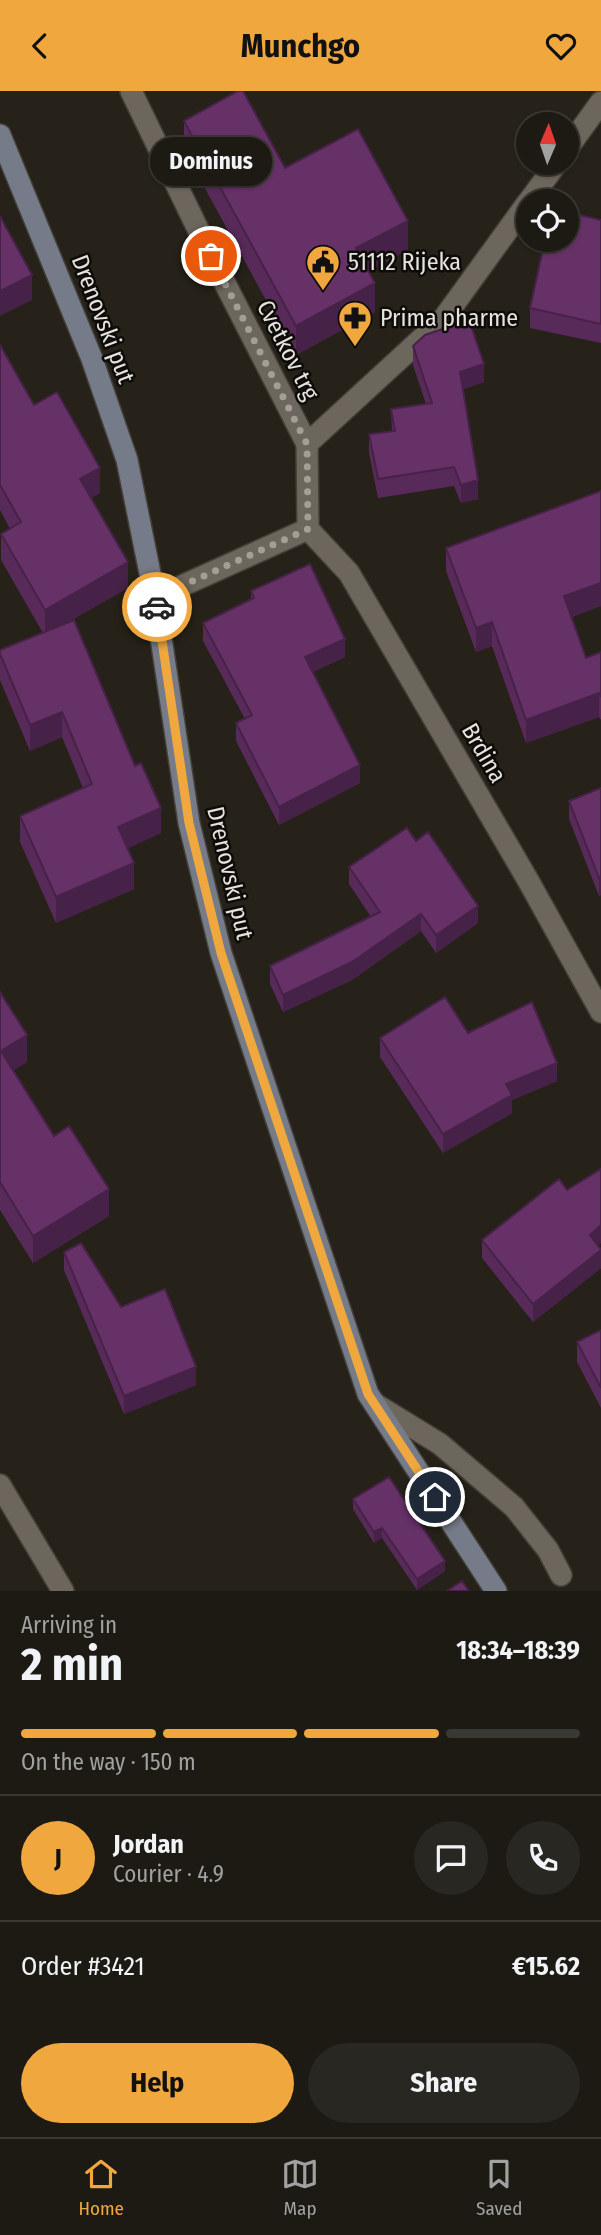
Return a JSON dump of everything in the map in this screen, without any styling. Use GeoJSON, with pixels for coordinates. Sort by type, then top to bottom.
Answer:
{"type":"FeatureCollection","features":[{"type":"Feature","properties":{"kind":"main road","name":"Drenovski put"},"geometry":{"type":"LineString","coordinates":[[0,135],[92,359],[127,460],[155,598],[189,823],[221,953],[368,1394],[496,1591]]}},
{"type":"Feature","properties":{"kind":"street","name":"Cvetkov trg"},"geometry":{"type":"LineString","coordinates":[[131,91],[307,444]]}},
{"type":"Feature","properties":{"kind":"street"},"geometry":{"type":"LineString","coordinates":[[579,132],[601,102]]}},
{"type":"Feature","properties":{"kind":"street"},"geometry":{"type":"LineString","coordinates":[[155,598],[308,529],[307,444],[444,318],[516,220]]}},
{"type":"Feature","properties":{"kind":"street","name":"Brdina"},"geometry":{"type":"LineString","coordinates":[[308,529],[349,573],[529,882],[601,1012]]}},
{"type":"Feature","properties":{"kind":"street"},"geometry":{"type":"LineString","coordinates":[[375,1404],[439,1444],[514,1507],[548,1550],[561,1575]]}},
{"type":"Feature","properties":{"kind":"street"},"geometry":{"type":"LineString","coordinates":[[0,1485],[63,1591]]}},
{"type":"Feature","properties":{"kind":"building"},"geometry":{"type":"Polygon","coordinates":[[[238,91],[243,91],[285,168],[358,129],[408,221],[356,248],[375,283],[296,326],[184,121],[238,91]]]}},
{"type":"Feature","properties":{"kind":"building"},"geometry":{"type":"Polygon","coordinates":[[[579,215],[601,220],[601,324],[530,308],[542,252],[579,252],[579,215]]]}},
{"type":"Feature","properties":{"kind":"building"},"geometry":{"type":"Polygon","coordinates":[[[0,216],[32,275],[0,291],[0,216]]]}},
{"type":"Feature","properties":{"kind":"building"},"geometry":{"type":"Polygon","coordinates":[[[469,320],[484,364],[460,372],[478,480],[461,485],[454,467],[378,479],[369,434],[395,431],[391,409],[432,403],[413,346],[425,335],[469,320]]]}},
{"type":"Feature","properties":{"kind":"building"},"geometry":{"type":"Polygon","coordinates":[[[0,345],[34,405],[57,392],[100,468],[80,479],[128,562],[45,610],[1,534],[21,522],[0,485],[0,345]]]}},
{"type":"Feature","properties":{"kind":"building"},"geometry":{"type":"Polygon","coordinates":[[[601,491],[601,583],[564,596],[586,658],[601,652],[601,697],[599,693],[526,720],[492,622],[476,628],[446,548],[601,491]]]}},
{"type":"Feature","properties":{"kind":"building"},"geometry":{"type":"Polygon","coordinates":[[[310,564],[345,639],[305,657],[360,765],[279,807],[236,723],[252,715],[203,623],[254,598],[251,591],[310,564]]]}},
{"type":"Feature","properties":{"kind":"building"},"geometry":{"type":"Polygon","coordinates":[[[74,620],[135,766],[141,763],[161,808],[118,827],[134,863],[56,897],[20,816],[92,784],[62,712],[30,725],[0,650],[74,620]]]}},
{"type":"Feature","properties":{"kind":"building"},"geometry":{"type":"Polygon","coordinates":[[[601,788],[601,877],[599,878],[569,801],[601,788]]]}},
{"type":"Feature","properties":{"kind":"building"},"geometry":{"type":"Polygon","coordinates":[[[407,828],[416,841],[428,832],[478,906],[436,935],[421,914],[352,962],[283,995],[270,966],[380,912],[349,867],[407,828]]]}},
{"type":"Feature","properties":{"kind":"building"},"geometry":{"type":"Polygon","coordinates":[[[0,992],[27,1035],[1,1051],[54,1136],[69,1126],[109,1189],[33,1236],[0,1182],[0,992]]]}},
{"type":"Feature","properties":{"kind":"building"},"geometry":{"type":"Polygon","coordinates":[[[445,997],[468,1033],[532,1002],[557,1063],[506,1084],[512,1095],[443,1134],[380,1038],[445,997]]]}},
{"type":"Feature","properties":{"kind":"building"},"geometry":{"type":"Polygon","coordinates":[[[601,1169],[601,1225],[590,1235],[601,1250],[533,1304],[482,1240],[559,1179],[567,1190],[601,1169]]]}},
{"type":"Feature","properties":{"kind":"building"},"geometry":{"type":"Polygon","coordinates":[[[81,1243],[121,1307],[165,1289],[196,1367],[124,1396],[64,1252],[81,1243]]]}},
{"type":"Feature","properties":{"kind":"building"},"geometry":{"type":"Polygon","coordinates":[[[601,1330],[601,1388],[577,1342],[601,1330]]]}},
{"type":"Feature","properties":{"kind":"building"},"geometry":{"type":"Polygon","coordinates":[[[389,1477],[445,1561],[417,1579],[382,1528],[374,1532],[353,1499],[389,1477]]]}},
{"type":"Feature","properties":{"kind":"building"},"geometry":{"type":"Polygon","coordinates":[[[462,1581],[469,1591],[447,1591],[462,1581]]]}},
{"type":"Feature","properties":{"kind":"way so far"},"geometry":{"type":"LineString","coordinates":[[157,607],[155,598],[308,529],[307,444],[211,256]]}},
{"type":"Feature","properties":{"kind":"place","name":"Dominus"},"geometry":{"type":"Point","coordinates":[211,256]}},
{"type":"Feature","properties":{"kind":"place","name":"51112 Rijeka"},"geometry":{"type":"Point","coordinates":[323,292]}},
{"type":"Feature","properties":{"kind":"place","name":"Prima pharme"},"geometry":{"type":"Point","coordinates":[355,348]}},
{"type":"Feature","properties":{"kind":"route"},"geometry":{"type":"LineString","coordinates":[[157,607],[189,823],[221,953],[368,1394],[435,1497]]}}]}
